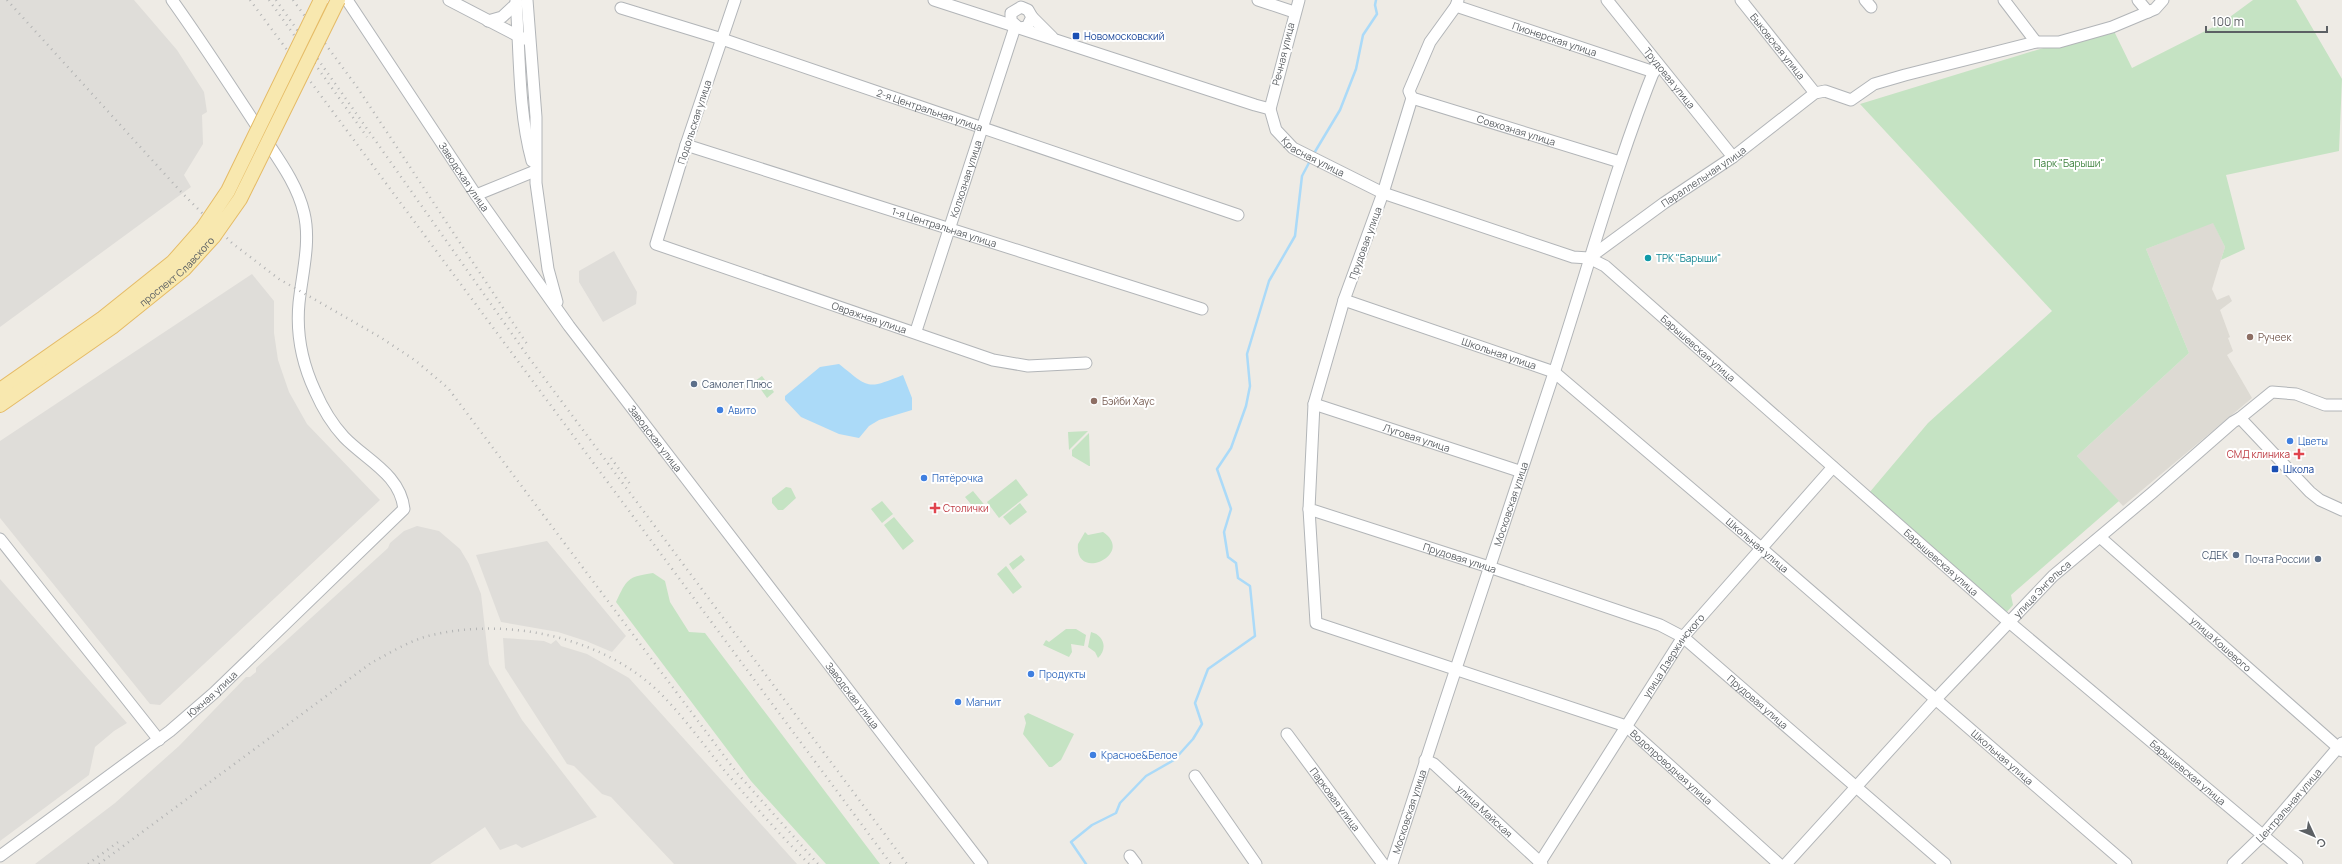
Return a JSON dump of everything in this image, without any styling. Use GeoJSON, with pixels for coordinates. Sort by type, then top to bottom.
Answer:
{"type":"FeatureCollection","features":[{"type":"Feature","properties":{"kind":"main road","name":"проспект Славского"},"geometry":{"type":"LineString","coordinates":[[0,405],[124,317],[184,269],[209,232],[321,0]]}},
{"type":"Feature","properties":{"kind":"main road","name":"проспект Славского"},"geometry":{"type":"LineString","coordinates":[[0,390],[121,304],[209,232],[240,199],[338,0]]}},
{"type":"Feature","properties":{"kind":"street","name":"Южная улица"},"geometry":{"type":"LineString","coordinates":[[0,856],[158,740],[214,693],[404,509],[403,498],[395,483],[371,458],[345,437],[330,419],[317,396],[305,369],[300,342],[299,306],[307,237],[304,213],[294,185],[172,0]]}},
{"type":"Feature","properties":{"kind":"street","name":"Заводская улица"},"geometry":{"type":"LineString","coordinates":[[347,0],[476,195],[569,326],[982,864]]}},
{"type":"Feature","properties":{"kind":"street"},"geometry":{"type":"LineString","coordinates":[[448,0],[530,42]]}},
{"type":"Feature","properties":{"kind":"street","name":"Подольская улица"},"geometry":{"type":"LineString","coordinates":[[656,244],[686,145],[735,0]]}},
{"type":"Feature","properties":{"kind":"street"},"geometry":{"type":"LineString","coordinates":[[934,0],[997,20],[1020,15],[1054,39],[1270,109]]}},
{"type":"Feature","properties":{"kind":"street"},"geometry":{"type":"LineString","coordinates":[[1258,0],[1294,12]]}},
{"type":"Feature","properties":{"kind":"street","name":"Речная улица"},"geometry":{"type":"LineString","coordinates":[[1270,109],[1294,12],[1299,0]]}},
{"type":"Feature","properties":{"kind":"street","name":"Трудовая улица"},"geometry":{"type":"LineString","coordinates":[[1606,0],[1655,67],[1733,157]]}},
{"type":"Feature","properties":{"kind":"street","name":"Быковская улица"},"geometry":{"type":"LineString","coordinates":[[1741,0],[1815,93]]}},
{"type":"Feature","properties":{"kind":"street"},"geometry":{"type":"LineString","coordinates":[[2004,0],[2036,42]]}},
{"type":"Feature","properties":{"kind":"street"},"geometry":{"type":"LineString","coordinates":[[2138,0],[2148,12]]}},
{"type":"Feature","properties":{"kind":"street"},"geometry":{"type":"LineString","coordinates":[[1815,93],[1825,91],[1851,100],[1874,84],[2036,42],[2059,42],[2112,26],[2155,9],[2162,0]]}},
{"type":"Feature","properties":{"kind":"street"},"geometry":{"type":"LineString","coordinates":[[520,1],[530,42],[536,117],[535,171]]}},
{"type":"Feature","properties":{"kind":"street"},"geometry":{"type":"LineString","coordinates":[[488,21],[502,16],[520,1]]}},
{"type":"Feature","properties":{"kind":"street"},"geometry":{"type":"LineString","coordinates":[[520,1],[519,36],[528,146],[535,171],[551,281],[559,306],[569,326]]}},
{"type":"Feature","properties":{"kind":"street","name":"Пионерская улица"},"geometry":{"type":"LineString","coordinates":[[1457,3],[1655,67]]}},
{"type":"Feature","properties":{"kind":"street","name":"Прудовая улица"},"geometry":{"type":"LineString","coordinates":[[1457,3],[1430,42],[1409,91],[1412,98],[1383,193],[1344,300],[1314,404],[1309,509],[1490,567],[1660,625],[1683,637],[1856,789],[1945,864]]}},
{"type":"Feature","properties":{"kind":"street","name":"2-я Центральная улица"},"geometry":{"type":"LineString","coordinates":[[621,8],[722,39],[1238,215]]}},
{"type":"Feature","properties":{"kind":"street"},"geometry":{"type":"LineString","coordinates":[[1020,15],[1054,39]]}},
{"type":"Feature","properties":{"kind":"street","name":"Колхозная улица"},"geometry":{"type":"LineString","coordinates":[[916,331],[1020,15]]}},
{"type":"Feature","properties":{"kind":"street","name":"Московская улица"},"geometry":{"type":"LineString","coordinates":[[1392,864],[1455,668],[1490,567],[1519,472],[1554,372],[1620,162],[1655,67]]}},
{"type":"Feature","properties":{"kind":"street","name":"Параллельная улица"},"geometry":{"type":"LineString","coordinates":[[1589,258],[1664,203],[1733,157],[1815,93]]}},
{"type":"Feature","properties":{"kind":"street","name":"Совхозная улица"},"geometry":{"type":"LineString","coordinates":[[1412,98],[1620,162]]}},
{"type":"Feature","properties":{"kind":"street","name":"Красная улица"},"geometry":{"type":"LineString","coordinates":[[1270,109],[1276,130],[1282,138],[1302,152],[1383,193],[1573,257],[1589,258]]}},
{"type":"Feature","properties":{"kind":"street","name":"1-я Центральная улица"},"geometry":{"type":"LineString","coordinates":[[686,145],[948,230],[1202,309]]}},
{"type":"Feature","properties":{"kind":"street"},"geometry":{"type":"LineString","coordinates":[[476,195],[535,171]]}},
{"type":"Feature","properties":{"kind":"street","name":"Овражная улица"},"geometry":{"type":"LineString","coordinates":[[656,244],[1008,363],[1040,366],[1086,363]]}},
{"type":"Feature","properties":{"kind":"street","name":"Барышевская улица"},"geometry":{"type":"LineString","coordinates":[[1589,258],[1605,266],[1631,288],[2009,622],[2264,834],[2297,864]]}},
{"type":"Feature","properties":{"kind":"street","name":"Школьная улица"},"geometry":{"type":"LineString","coordinates":[[1344,300],[1554,372],[1761,548],[2126,864]]}},
{"type":"Feature","properties":{"kind":"street","name":"улица Энгельса"},"geometry":{"type":"LineString","coordinates":[[1786,864],[1856,789],[1935,700],[2053,576],[2101,538],[2233,422],[2272,392],[2296,394],[2325,405],[2342,405]]}},
{"type":"Feature","properties":{"kind":"street","name":"Луговая улица"},"geometry":{"type":"LineString","coordinates":[[1314,404],[1519,472]]}},
{"type":"Feature","properties":{"kind":"street"},"geometry":{"type":"LineString","coordinates":[[2240,418],[2310,492],[2320,500],[2342,510]]}},
{"type":"Feature","properties":{"kind":"street","name":"улица Дзержинского"},"geometry":{"type":"LineString","coordinates":[[1540,864],[1683,637],[1833,467]]}},
{"type":"Feature","properties":{"kind":"street","name":"Водопроводная улица"},"geometry":{"type":"LineString","coordinates":[[1309,509],[1316,623],[1626,726],[1779,864]]}},
{"type":"Feature","properties":{"kind":"street","name":"улица Кошевого"},"geometry":{"type":"LineString","coordinates":[[2101,538],[2341,747]]}},
{"type":"Feature","properties":{"kind":"street"},"geometry":{"type":"LineString","coordinates":[[0,539],[158,740]]}},
{"type":"Feature","properties":{"kind":"street","name":"Парковая улица"},"geometry":{"type":"LineString","coordinates":[[1286,734],[1383,864]]}},
{"type":"Feature","properties":{"kind":"street","name":"Центральная улица"},"geometry":{"type":"LineString","coordinates":[[2233,864],[2264,834],[2341,747]]}},
{"type":"Feature","properties":{"kind":"street","name":"улица Майская"},"geometry":{"type":"LineString","coordinates":[[1425,760],[1434,764],[1540,864]]}},
{"type":"Feature","properties":{"kind":"street"},"geometry":{"type":"LineString","coordinates":[[1194,776],[1256,864]]}},
{"type":"Feature","properties":{"kind":"shaded area"},"geometry":{"type":"Polygon","coordinates":[[[0,0],[134,0],[177,50],[204,92],[207,112],[202,115],[203,144],[184,175],[191,187],[0,327],[0,0]]]}},
{"type":"Feature","properties":{"kind":"shaded area"},"geometry":{"type":"Polygon","coordinates":[[[2213,222],[2225,247],[2212,289],[2217,300],[2229,295],[2232,301],[2220,310],[2230,337],[2228,338],[2233,351],[2227,355],[2252,398],[2123,506],[2077,456],[2189,353],[2146,249],[2213,222]]]}},
{"type":"Feature","properties":{"kind":"shaded area"},"geometry":{"type":"Polygon","coordinates":[[[614,251],[637,292],[636,304],[603,322],[579,282],[579,271],[614,251]]]}},
{"type":"Feature","properties":{"kind":"shaded area"},"geometry":{"type":"Polygon","coordinates":[[[252,274],[274,301],[274,333],[278,360],[289,392],[307,424],[380,500],[160,705],[150,704],[0,518],[0,441],[252,274]]]}},
{"type":"Feature","properties":{"kind":"shaded area"},"geometry":{"type":"Polygon","coordinates":[[[417,526],[439,531],[460,549],[469,564],[481,594],[489,664],[522,720],[597,817],[522,848],[516,844],[500,850],[485,827],[430,864],[35,864],[115,803],[179,746],[246,677],[250,677],[256,672],[256,668],[388,548],[390,543],[404,531],[417,526]]]}},
{"type":"Feature","properties":{"kind":"shaded area"},"geometry":{"type":"Polygon","coordinates":[[[547,541],[626,636],[612,652],[586,641],[558,632],[501,622],[476,555],[547,541]]]}},
{"type":"Feature","properties":{"kind":"shaded area"},"geometry":{"type":"Polygon","coordinates":[[[0,579],[127,723],[114,731],[95,747],[89,775],[0,841],[0,579]]]}},
{"type":"Feature","properties":{"kind":"shaded area"},"geometry":{"type":"Polygon","coordinates":[[[503,638],[544,641],[551,644],[556,640],[561,646],[587,654],[629,678],[797,864],[674,864],[611,797],[602,794],[574,766],[567,764],[505,668],[503,638]]]}},
{"type":"Feature","properties":{"kind":"green space","name":"Парк \"Барыши\""},"geometry":{"type":"Polygon","coordinates":[[[2253,0],[2296,0],[2342,79],[2339,151],[2226,175],[2245,249],[2221,260],[2225,247],[2213,223],[2146,249],[2189,353],[2077,456],[2119,501],[2011,595],[2013,605],[2005,614],[1869,493],[1928,423],[2052,311],[1860,104],[2112,27],[2132,68],[2223,22],[2253,0]]]}},
{"type":"Feature","properties":{"kind":"green space"},"geometry":{"type":"Polygon","coordinates":[[[762,376],[774,392],[767,398],[755,381],[762,376]]]}},
{"type":"Feature","properties":{"kind":"green space"},"geometry":{"type":"Polygon","coordinates":[[[1088,431],[1069,450],[1068,432],[1088,431]]]}},
{"type":"Feature","properties":{"kind":"green space"},"geometry":{"type":"Polygon","coordinates":[[[1089,433],[1090,466],[1072,456],[1072,450],[1089,433]]]}},
{"type":"Feature","properties":{"kind":"green space"},"geometry":{"type":"Polygon","coordinates":[[[1016,479],[1028,495],[999,518],[987,502],[1016,479]]]}},
{"type":"Feature","properties":{"kind":"green space"},"geometry":{"type":"Polygon","coordinates":[[[786,487],[791,488],[796,498],[783,510],[778,510],[772,503],[772,498],[786,487]]]}},
{"type":"Feature","properties":{"kind":"green space"},"geometry":{"type":"Polygon","coordinates":[[[973,491],[987,508],[979,514],[965,497],[973,491]]]}},
{"type":"Feature","properties":{"kind":"green space"},"geometry":{"type":"Polygon","coordinates":[[[882,501],[893,514],[882,523],[871,509],[882,501]]]}},
{"type":"Feature","properties":{"kind":"green space"},"geometry":{"type":"Polygon","coordinates":[[[1020,503],[1027,512],[1010,525],[1003,517],[1020,503]]]}},
{"type":"Feature","properties":{"kind":"green space"},"geometry":{"type":"Polygon","coordinates":[[[894,517],[914,541],[903,550],[884,525],[894,517]]]}},
{"type":"Feature","properties":{"kind":"green space"},"geometry":{"type":"Polygon","coordinates":[[[1085,532],[1088,535],[1103,532],[1111,540],[1112,549],[1109,556],[1101,561],[1093,563],[1085,562],[1079,556],[1078,544],[1085,532]]]}},
{"type":"Feature","properties":{"kind":"green space"},"geometry":{"type":"Polygon","coordinates":[[[1021,555],[1025,560],[1013,570],[1009,564],[1021,555]]]}},
{"type":"Feature","properties":{"kind":"green space"},"geometry":{"type":"Polygon","coordinates":[[[1006,566],[1022,587],[1013,594],[997,574],[1006,566]]]}},
{"type":"Feature","properties":{"kind":"green space"},"geometry":{"type":"Polygon","coordinates":[[[653,573],[665,581],[670,602],[689,632],[705,633],[880,864],[826,864],[751,781],[616,602],[629,580],[638,576],[653,573]]]}},
{"type":"Feature","properties":{"kind":"green space"},"geometry":{"type":"Polygon","coordinates":[[[1066,629],[1076,629],[1086,635],[1084,646],[1071,644],[1072,652],[1069,657],[1043,645],[1046,640],[1049,642],[1066,629]]]}},
{"type":"Feature","properties":{"kind":"green space"},"geometry":{"type":"Polygon","coordinates":[[[1091,632],[1102,639],[1104,647],[1098,658],[1095,652],[1088,647],[1091,632]]]}},
{"type":"Feature","properties":{"kind":"green space"},"geometry":{"type":"Polygon","coordinates":[[[1028,713],[1074,734],[1061,760],[1052,767],[1049,767],[1023,734],[1026,723],[1024,716],[1028,713]]]}},
{"type":"Feature","properties":{"kind":"water"},"geometry":{"type":"Polygon","coordinates":[[[839,364],[856,378],[868,384],[882,383],[903,375],[912,398],[912,410],[879,420],[869,426],[859,438],[839,434],[801,417],[785,400],[785,396],[820,367],[839,364]]]}},
{"type":"Feature","properties":{"kind":"waterway"},"geometry":{"type":"LineString","coordinates":[[1313,155],[1340,110],[1356,69],[1363,35],[1377,14],[1375,5],[1376,0]]}},
{"type":"Feature","properties":{"kind":"waterway"},"geometry":{"type":"LineString","coordinates":[[1086,864],[1071,842],[1092,825],[1116,813],[1120,803],[1146,776],[1174,760],[1193,739],[1202,724],[1195,703],[1208,669],[1255,636],[1250,586],[1238,578],[1236,563],[1228,557],[1224,532],[1231,509],[1217,469],[1231,448],[1246,406],[1250,386],[1247,354],[1269,281],[1295,236],[1302,176],[1311,159]]}},
{"type":"Feature","properties":{"kind":"railway"},"geometry":{"type":"LineString","coordinates":[[7,0],[182,193],[232,243],[279,279],[380,337],[416,361],[448,388],[737,773],[818,864]]}},
{"type":"Feature","properties":{"kind":"railway"},"geometry":{"type":"LineString","coordinates":[[250,0],[891,864]]}},
{"type":"Feature","properties":{"kind":"railway"},"geometry":{"type":"LineString","coordinates":[[269,0],[367,137]]}},
{"type":"Feature","properties":{"kind":"railway"},"geometry":{"type":"LineString","coordinates":[[276,0],[527,355],[907,864]]}},
{"type":"Feature","properties":{"kind":"railway"},"geometry":{"type":"LineString","coordinates":[[293,0],[357,87],[529,347]]}},
{"type":"Feature","properties":{"kind":"railway"},"geometry":{"type":"LineString","coordinates":[[611,458],[630,484]]}},
{"type":"Feature","properties":{"kind":"railway"},"geometry":{"type":"LineString","coordinates":[[99,864],[371,663],[400,647],[424,637],[461,630],[492,629],[523,631],[553,636],[583,645],[611,658],[637,674],[660,693],[685,721],[744,794],[809,864]]}},
{"type":"Feature","properties":{"kind":"railway"},"geometry":{"type":"LineString","coordinates":[[88,864],[121,840]]}},
{"type":"Feature","properties":{"kind":"place","name":"Новомосковский"},"geometry":{"type":"Point","coordinates":[1076,36]}},
{"type":"Feature","properties":{"kind":"place","name":"ТРК \"Барыши\""},"geometry":{"type":"Point","coordinates":[1648,258]}},
{"type":"Feature","properties":{"kind":"place","name":"Ручеек"},"geometry":{"type":"Point","coordinates":[2250,337]}},
{"type":"Feature","properties":{"kind":"place","name":"Самолет Плюс"},"geometry":{"type":"Point","coordinates":[694,384]}},
{"type":"Feature","properties":{"kind":"place","name":"Бэйби Хаус"},"geometry":{"type":"Point","coordinates":[1094,401]}},
{"type":"Feature","properties":{"kind":"place","name":"Авито"},"geometry":{"type":"Point","coordinates":[720,410]}},
{"type":"Feature","properties":{"kind":"place","name":"Цветы"},"geometry":{"type":"Point","coordinates":[2290,441]}},
{"type":"Feature","properties":{"kind":"place","name":"СМД клиника"},"geometry":{"type":"Point","coordinates":[2299,454]}},
{"type":"Feature","properties":{"kind":"place","name":"Школа"},"geometry":{"type":"Point","coordinates":[2275,469]}},
{"type":"Feature","properties":{"kind":"place","name":"Пятёрочка"},"geometry":{"type":"Point","coordinates":[924,478]}},
{"type":"Feature","properties":{"kind":"place","name":"Столички"},"geometry":{"type":"Point","coordinates":[935,508]}},
{"type":"Feature","properties":{"kind":"place","name":"СДЕК"},"geometry":{"type":"Point","coordinates":[2236,555]}},
{"type":"Feature","properties":{"kind":"place","name":"Почта России"},"geometry":{"type":"Point","coordinates":[2318,559]}},
{"type":"Feature","properties":{"kind":"place","name":"Продукты"},"geometry":{"type":"Point","coordinates":[1031,674]}},
{"type":"Feature","properties":{"kind":"place","name":"Магнит"},"geometry":{"type":"Point","coordinates":[958,702]}},
{"type":"Feature","properties":{"kind":"place","name":"Красное&Белое"},"geometry":{"type":"Point","coordinates":[1093,755]}}]}
